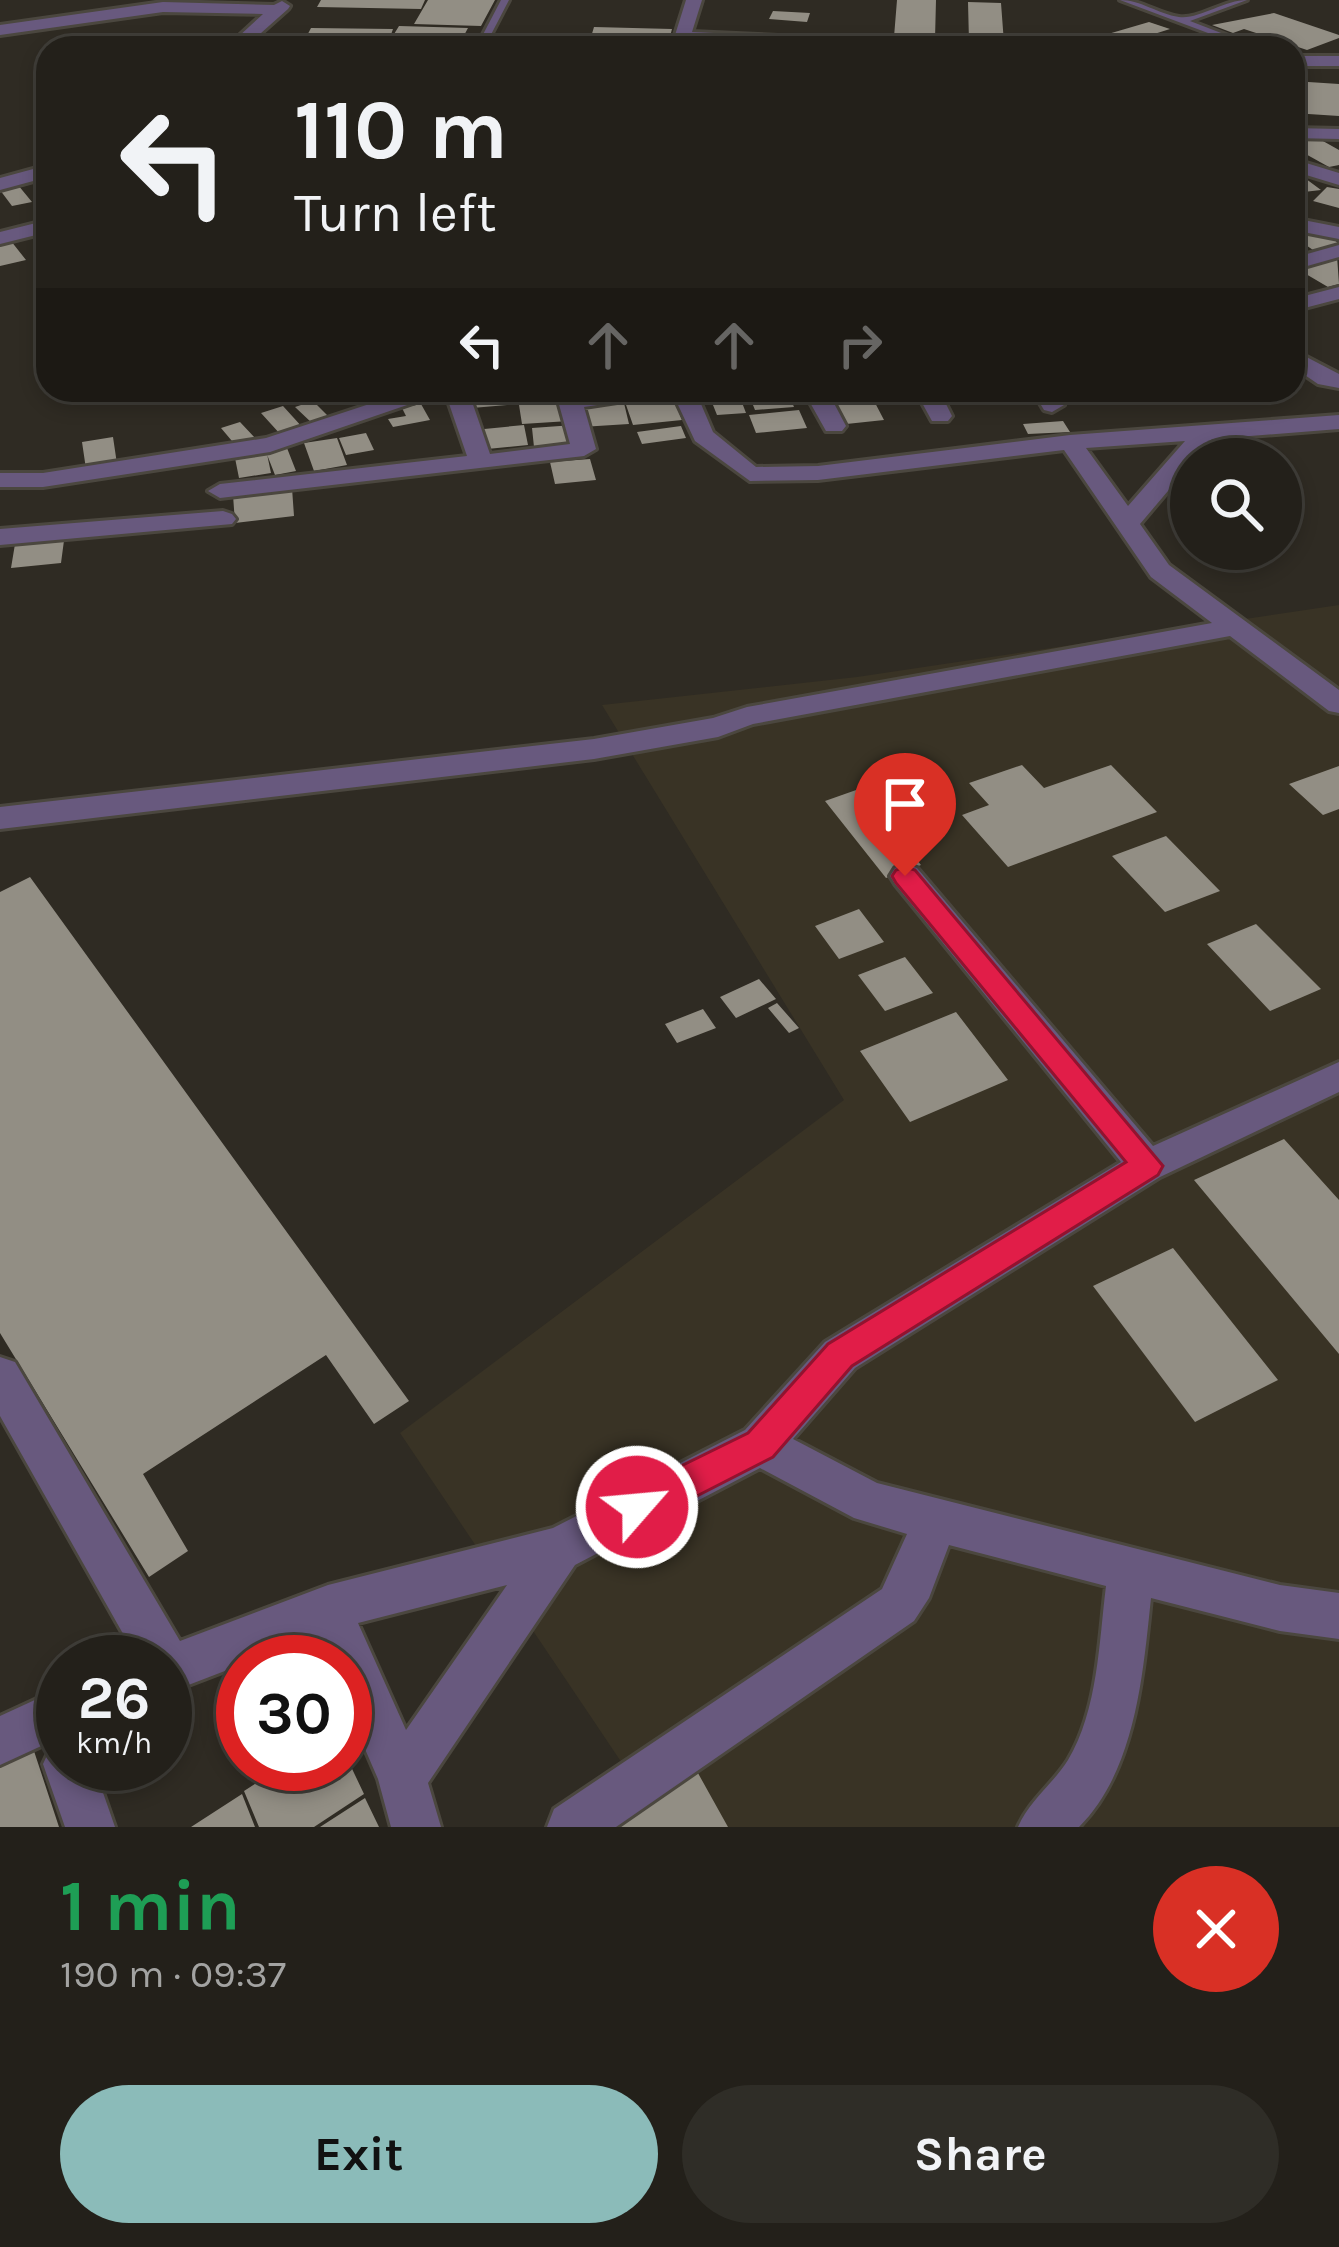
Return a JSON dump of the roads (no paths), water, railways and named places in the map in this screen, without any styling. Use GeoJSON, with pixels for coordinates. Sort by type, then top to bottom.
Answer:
{"type":"FeatureCollection","features":[{"type":"Feature","properties":{"kind":"street"},"geometry":{"type":"LineString","coordinates":[[683,36],[694,0]]}},
{"type":"Feature","properties":{"kind":"street"},"geometry":{"type":"LineString","coordinates":[[0,30],[163,7],[283,5]]}},
{"type":"Feature","properties":{"kind":"street"},"geometry":{"type":"LineString","coordinates":[[248,36],[283,5]]}},
{"type":"Feature","properties":{"kind":"street"},"geometry":{"type":"LineString","coordinates":[[1305,61],[1339,62]]}},
{"type":"Feature","properties":{"kind":"street"},"geometry":{"type":"LineString","coordinates":[[1305,133],[1339,134]]}},
{"type":"Feature","properties":{"kind":"street"},"geometry":{"type":"LineString","coordinates":[[1305,166],[1339,179]]}},
{"type":"Feature","properties":{"kind":"street"},"geometry":{"type":"LineString","coordinates":[[0,184],[36,174]]}},
{"type":"Feature","properties":{"kind":"street"},"geometry":{"type":"LineString","coordinates":[[1305,226],[1339,233]]}},
{"type":"Feature","properties":{"kind":"street"},"geometry":{"type":"LineString","coordinates":[[0,238],[36,229]]}},
{"type":"Feature","properties":{"kind":"street"},"geometry":{"type":"LineString","coordinates":[[1305,261],[1339,251]]}},
{"type":"Feature","properties":{"kind":"street"},"geometry":{"type":"LineString","coordinates":[[1305,302],[1339,293]]}},
{"type":"Feature","properties":{"kind":"street"},"geometry":{"type":"LineString","coordinates":[[1305,361],[1339,357]]}},
{"type":"Feature","properties":{"kind":"street"},"geometry":{"type":"LineString","coordinates":[[1305,365],[1326,379],[1339,381]]}},
{"type":"Feature","properties":{"kind":"street"},"geometry":{"type":"LineString","coordinates":[[0,480],[43,480],[270,445],[399,402]]}},
{"type":"Feature","properties":{"kind":"street"},"geometry":{"type":"LineString","coordinates":[[462,402],[473,451],[483,462]]}},
{"type":"Feature","properties":{"kind":"street"},"geometry":{"type":"LineString","coordinates":[[220,491],[584,449],[571,402]]}},
{"type":"Feature","properties":{"kind":"street"},"geometry":{"type":"LineString","coordinates":[[688,402],[703,436],[750,474],[818,473],[1070,442],[1202,436],[1339,422]]}},
{"type":"Feature","properties":{"kind":"street"},"geometry":{"type":"LineString","coordinates":[[821,402],[834,426]]}},
{"type":"Feature","properties":{"kind":"street"},"geometry":{"type":"LineString","coordinates":[[934,402],[940,416]]}},
{"type":"Feature","properties":{"kind":"street"},"geometry":{"type":"LineString","coordinates":[[1126,524],[1202,436]]}},
{"type":"Feature","properties":{"kind":"street"},"geometry":{"type":"LineString","coordinates":[[1070,442],[1160,571],[1339,704]]}},
{"type":"Feature","properties":{"kind":"street"},"geometry":{"type":"LineString","coordinates":[[216,453],[227,550]]}},
{"type":"Feature","properties":{"kind":"street"},"geometry":{"type":"LineString","coordinates":[[0,537],[224,519]]}},
{"type":"Feature","properties":{"kind":"street"},"geometry":{"type":"LineString","coordinates":[[0,818],[594,749],[718,727],[747,716],[1236,628]]}},
{"type":"Feature","properties":{"kind":"street"},"geometry":{"type":"LineString","coordinates":[[905,876],[1147,1166]]}},
{"type":"Feature","properties":{"kind":"street"},"geometry":{"type":"LineString","coordinates":[[192,1660],[328,1608],[559,1549],[760,1445],[840,1355],[1147,1166],[1339,1076]]}},
{"type":"Feature","properties":{"kind":"street"},"geometry":{"type":"LineString","coordinates":[[0,1376],[148,1635]]}},
{"type":"Feature","properties":{"kind":"street"},"geometry":{"type":"LineString","coordinates":[[760,1445],[870,1503],[1280,1608],[1339,1616]]}},
{"type":"Feature","properties":{"kind":"street"},"geometry":{"type":"LineString","coordinates":[[572,1827],[898,1605],[913,1582],[934,1520]]}},
{"type":"Feature","properties":{"kind":"street"},"geometry":{"type":"LineString","coordinates":[[402,1778],[559,1549]]}},
{"type":"Feature","properties":{"kind":"street"},"geometry":{"type":"LineString","coordinates":[[1043,1827],[1068,1808],[1098,1753],[1117,1687],[1132,1570]]}},
{"type":"Feature","properties":{"kind":"street"},"geometry":{"type":"LineString","coordinates":[[328,1608],[402,1778],[416,1827]]}},
{"type":"Feature","properties":{"kind":"street"},"geometry":{"type":"LineString","coordinates":[[0,1741],[36,1732]]}},
{"type":"Feature","properties":{"kind":"street"},"geometry":{"type":"LineString","coordinates":[[77,1791],[90,1827]]}},
{"type":"Feature","properties":{"kind":"lane"},"geometry":{"type":"LineString","coordinates":[[486,36],[505,0]]}},
{"type":"Feature","properties":{"kind":"lane"},"geometry":{"type":"LineString","coordinates":[[1124,0],[1226,36]]}},
{"type":"Feature","properties":{"kind":"lane"},"geometry":{"type":"LineString","coordinates":[[1185,20],[1243,0]]}}]}
